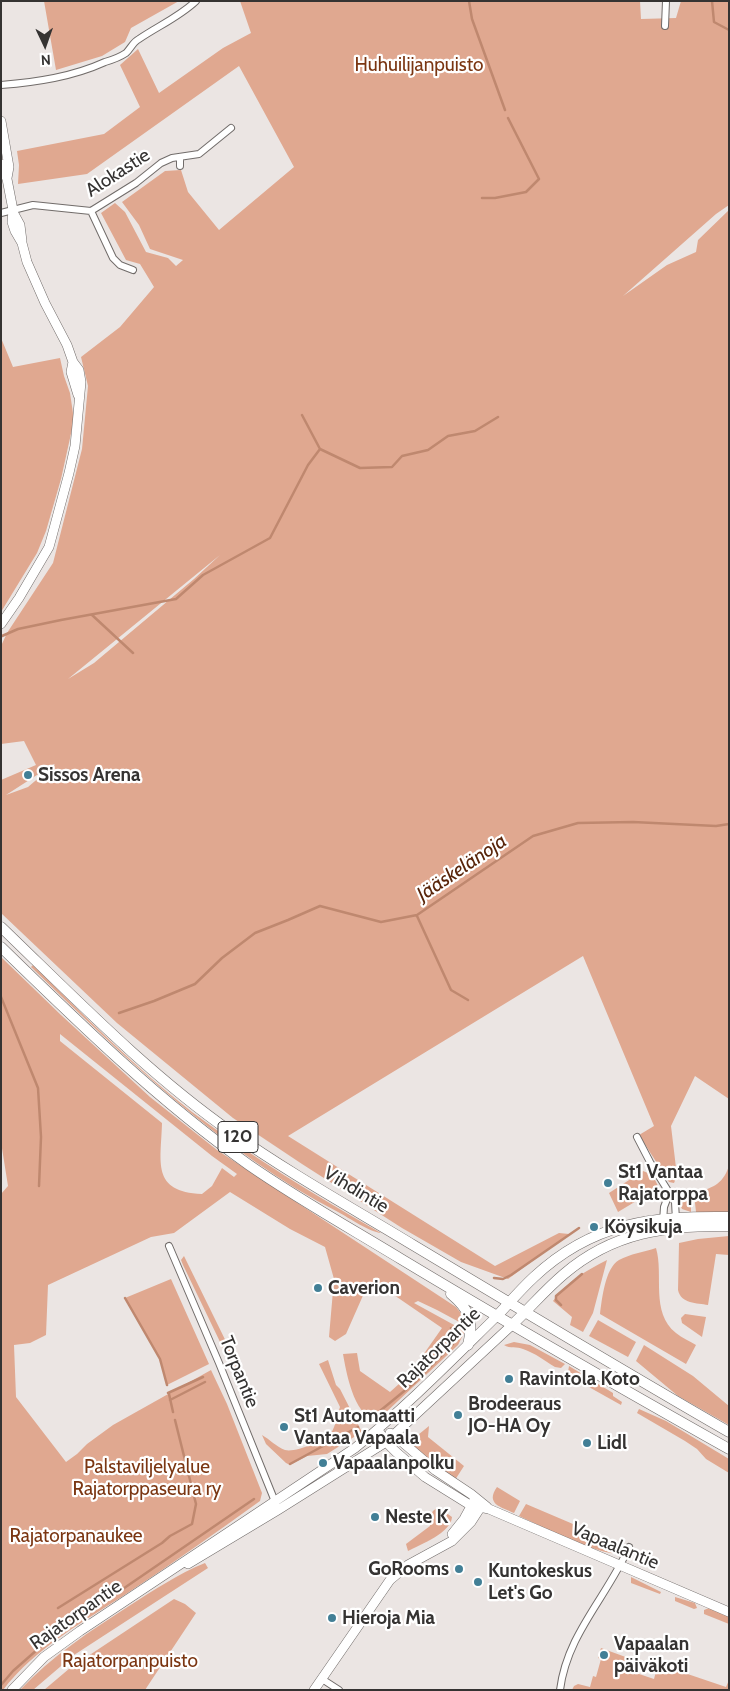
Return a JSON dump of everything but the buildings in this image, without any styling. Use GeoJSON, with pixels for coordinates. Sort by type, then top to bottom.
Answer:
{"type":"FeatureCollection","features":[{"type":"Feature","properties":{"kind":"main road","name":"Vihdintie"},"geometry":{"type":"LineString","coordinates":[[1,927],[126,1045],[170,1084],[230,1132],[302,1178],[729,1432]]}},
{"type":"Feature","properties":{"kind":"main road","name":"Vihdintie"},"geometry":{"type":"LineString","coordinates":[[1,947],[116,1057],[210,1135],[283,1188],[512,1325],[729,1449]]}},
{"type":"Feature","properties":{"kind":"main road","name":"Rajatorpantie"},"geometry":{"type":"LineString","coordinates":[[512,1325],[566,1272],[593,1254],[621,1240],[664,1229],[676,1222],[729,1217]]}},
{"type":"Feature","properties":{"kind":"main road","name":"Rajatorpantie"},"geometry":{"type":"LineString","coordinates":[[497,1316],[533,1277],[562,1253],[607,1231],[663,1218],[676,1222],[729,1226]]}},
{"type":"Feature","properties":{"kind":"main road"},"geometry":{"type":"LineString","coordinates":[[435,1279],[459,1301],[468,1315],[471,1326],[468,1345]]}},
{"type":"Feature","properties":{"kind":"street"},"geometry":{"type":"LineString","coordinates":[[1,85],[35,82],[64,76],[102,64],[126,52],[138,39],[182,13],[196,1]]}},
{"type":"Feature","properties":{"kind":"street"},"geometry":{"type":"LineString","coordinates":[[665,26],[666,4],[670,1]]}},
{"type":"Feature","properties":{"kind":"street"},"geometry":{"type":"LineString","coordinates":[[1,121],[8,161],[7,179]]}},
{"type":"Feature","properties":{"kind":"street","name":"Alokastie"},"geometry":{"type":"LineString","coordinates":[[1,213],[14,212],[33,205],[91,211],[120,193],[161,163],[172,158],[199,154],[231,128]]}},
{"type":"Feature","properties":{"kind":"street","name":"Alokastie"},"geometry":{"type":"LineString","coordinates":[[180,157],[180,166]]}},
{"type":"Feature","properties":{"kind":"street"},"geometry":{"type":"LineString","coordinates":[[1,164],[7,179],[14,212],[20,225],[22,244],[36,284],[67,345],[73,362],[79,370],[80,376],[77,431],[69,473],[49,547],[19,598],[1,624]]}},
{"type":"Feature","properties":{"kind":"street"},"geometry":{"type":"LineString","coordinates":[[91,211],[113,258],[120,265],[133,270]]}},
{"type":"Feature","properties":{"kind":"street"},"geometry":{"type":"LineString","coordinates":[[637,1137],[675,1202],[676,1222]]}},
{"type":"Feature","properties":{"kind":"street"},"geometry":{"type":"LineString","coordinates":[[664,1229],[664,1208],[669,1194]]}},
{"type":"Feature","properties":{"kind":"street","name":"Torpantie"},"geometry":{"type":"LineString","coordinates":[[169,1246],[220,1363],[276,1506]]}},
{"type":"Feature","properties":{"kind":"street","name":"Rajatorpantie"},"geometry":{"type":"LineString","coordinates":[[12,1690],[30,1670],[60,1645],[165,1576],[202,1557],[356,1448],[429,1384],[497,1316]]}},
{"type":"Feature","properties":{"kind":"street","name":"Rajatorpantie"},"geometry":{"type":"LineString","coordinates":[[276,1506],[386,1442],[512,1325]]}},
{"type":"Feature","properties":{"kind":"street"},"geometry":{"type":"LineString","coordinates":[[378,1430],[386,1442],[425,1477],[470,1505],[482,1505]]}},
{"type":"Feature","properties":{"kind":"street","name":"Vapaalantie"},"geometry":{"type":"LineString","coordinates":[[378,1430],[394,1434],[435,1470],[482,1505],[729,1612]]}},
{"type":"Feature","properties":{"kind":"street"},"geometry":{"type":"LineString","coordinates":[[440,1547],[464,1519],[470,1505]]}},
{"type":"Feature","properties":{"kind":"street"},"geometry":{"type":"LineString","coordinates":[[314,1690],[390,1580],[408,1565],[452,1541],[471,1522],[482,1505]]}},
{"type":"Feature","properties":{"kind":"street"},"geometry":{"type":"LineString","coordinates":[[560,1690],[571,1648],[581,1628],[621,1566],[629,1547]]}},
{"type":"Feature","properties":{"kind":"street"},"geometry":{"type":"LineString","coordinates":[[322,1679],[339,1690]]}},
{"type":"Feature","properties":{"kind":"green space"},"geometry":{"type":"Polygon","coordinates":[[[44,1],[179,1],[131,28],[125,42],[102,56],[56,70],[44,1]]]}},
{"type":"Feature","properties":{"kind":"green space","name":"Huhuilijanpuisto"},"geometry":{"type":"Polygon","coordinates":[[[240,1],[640,1],[641,19],[676,18],[681,1],[729,1],[729,205],[716,214],[623,296],[667,265],[696,252],[698,240],[729,210],[729,1099],[695,1076],[671,1126],[677,1176],[674,1183],[669,1182],[639,1135],[654,1126],[583,956],[288,1136],[495,1266],[559,1233],[569,1234],[508,1279],[461,1262],[402,1228],[233,1118],[117,1023],[1,913],[1,780],[36,765],[24,741],[1,744],[1,646],[7,633],[53,563],[82,449],[88,386],[81,357],[120,327],[154,287],[140,264],[126,260],[101,213],[115,203],[125,212],[146,252],[168,258],[176,266],[183,260],[150,249],[139,225],[122,202],[165,171],[181,170],[188,192],[219,230],[294,167],[239,66],[87,174],[18,184],[19,165],[17,151],[104,134],[140,107],[120,65],[138,49],[159,93],[223,48],[251,33],[240,1]],[[220,555],[68,679],[94,663],[220,555]],[[54,764],[6,795],[28,787],[54,764]]]}},
{"type":"Feature","properties":{"kind":"green space"},"geometry":{"type":"Polygon","coordinates":[[[1,338],[13,367],[60,358],[70,393],[74,420],[61,479],[46,531],[37,553],[1,612],[1,338]]]}},
{"type":"Feature","properties":{"kind":"green space"},"geometry":{"type":"Polygon","coordinates":[[[1,957],[150,1097],[217,1150],[456,1307],[466,1323],[463,1324],[418,1301],[414,1303],[465,1331],[458,1345],[383,1415],[374,1417],[366,1414],[359,1407],[354,1396],[343,1354],[357,1353],[360,1371],[390,1392],[409,1375],[442,1328],[375,1282],[365,1291],[346,1334],[335,1341],[329,1337],[334,1279],[325,1247],[290,1229],[230,1192],[174,1233],[151,1237],[48,1285],[46,1335],[30,1343],[14,1345],[16,1397],[66,1462],[113,1425],[211,1370],[227,1404],[262,1493],[260,1501],[244,1513],[45,1648],[3,1690],[1,1690],[1,1194],[8,1186],[1,1142],[1,957]],[[60,1034],[60,1041],[162,1123],[162,1172],[174,1188],[202,1194],[212,1186],[222,1168],[234,1177],[237,1174],[60,1034]]]}},
{"type":"Feature","properties":{"kind":"green space"},"geometry":{"type":"Polygon","coordinates":[[[33,965],[130,1059],[192,1112],[238,1145],[332,1205],[381,1233],[359,1224],[296,1188],[254,1161],[215,1132],[176,1101],[102,1035],[31,967],[33,965]]]}},
{"type":"Feature","properties":{"kind":"green space"},"geometry":{"type":"Polygon","coordinates":[[[729,1166],[729,1213],[696,1212],[694,1194],[720,1182],[729,1166]]]}},
{"type":"Feature","properties":{"kind":"green space"},"geometry":{"type":"Polygon","coordinates":[[[643,1171],[650,1174],[660,1191],[638,1200],[618,1212],[609,1193],[643,1171]]]}},
{"type":"Feature","properties":{"kind":"green space"},"geometry":{"type":"Polygon","coordinates":[[[688,1195],[691,1200],[691,1212],[682,1209],[679,1202],[682,1197],[688,1195]]]}},
{"type":"Feature","properties":{"kind":"green space"},"geometry":{"type":"Polygon","coordinates":[[[729,1236],[729,1255],[716,1254],[708,1305],[690,1302],[682,1298],[678,1290],[679,1243],[729,1236]]]}},
{"type":"Feature","properties":{"kind":"green space"},"geometry":{"type":"Polygon","coordinates":[[[656,1248],[660,1304],[663,1315],[676,1333],[696,1345],[686,1364],[600,1314],[605,1284],[614,1264],[628,1256],[656,1248]]]}},
{"type":"Feature","properties":{"kind":"green space"},"geometry":{"type":"Polygon","coordinates":[[[184,1256],[240,1370],[235,1373],[183,1265],[181,1260],[184,1256]]]}},
{"type":"Feature","properties":{"kind":"green space"},"geometry":{"type":"Polygon","coordinates":[[[607,1260],[593,1313],[583,1332],[570,1325],[572,1317],[553,1301],[571,1282],[607,1260]]]}},
{"type":"Feature","properties":{"kind":"green space"},"geometry":{"type":"Polygon","coordinates":[[[171,1279],[209,1364],[167,1385],[160,1359],[125,1298],[171,1279]]]}},
{"type":"Feature","properties":{"kind":"green space"},"geometry":{"type":"Polygon","coordinates":[[[685,1314],[706,1317],[702,1337],[682,1323],[681,1318],[685,1314]]]}},
{"type":"Feature","properties":{"kind":"green space"},"geometry":{"type":"Polygon","coordinates":[[[598,1320],[636,1342],[628,1357],[589,1336],[598,1320]]]}},
{"type":"Feature","properties":{"kind":"green space"},"geometry":{"type":"Polygon","coordinates":[[[514,1342],[530,1345],[565,1364],[561,1368],[555,1367],[521,1348],[504,1345],[514,1342]]]}},
{"type":"Feature","properties":{"kind":"green space"},"geometry":{"type":"Polygon","coordinates":[[[644,1345],[693,1376],[729,1406],[729,1425],[678,1396],[636,1361],[644,1345]]]}},
{"type":"Feature","properties":{"kind":"green space"},"geometry":{"type":"Polygon","coordinates":[[[328,1360],[336,1385],[340,1389],[362,1432],[327,1454],[307,1456],[290,1465],[266,1444],[262,1435],[282,1449],[295,1450],[309,1446],[331,1433],[340,1407],[319,1364],[328,1360]]]}},
{"type":"Feature","properties":{"kind":"green space"},"geometry":{"type":"Polygon","coordinates":[[[569,1366],[613,1393],[613,1396],[622,1402],[621,1405],[571,1377],[568,1372],[569,1366]]]}},
{"type":"Feature","properties":{"kind":"green space"},"geometry":{"type":"Polygon","coordinates":[[[639,1409],[666,1421],[729,1459],[729,1473],[706,1459],[697,1449],[685,1441],[637,1413],[639,1409]]]}},
{"type":"Feature","properties":{"kind":"green space"},"geometry":{"type":"Polygon","coordinates":[[[429,1426],[428,1437],[464,1466],[455,1480],[412,1445],[413,1439],[429,1426]]]}},
{"type":"Feature","properties":{"kind":"green space"},"geometry":{"type":"Polygon","coordinates":[[[497,1487],[520,1501],[514,1513],[500,1507],[494,1501],[493,1497],[497,1487]]]}},
{"type":"Feature","properties":{"kind":"green space"},"geometry":{"type":"Polygon","coordinates":[[[526,1504],[620,1544],[620,1554],[609,1553],[583,1545],[519,1516],[526,1504]]]}},
{"type":"Feature","properties":{"kind":"green space"},"geometry":{"type":"Polygon","coordinates":[[[438,1507],[452,1517],[447,1528],[408,1551],[406,1544],[430,1526],[428,1519],[438,1507]]]}},
{"type":"Feature","properties":{"kind":"green space"},"geometry":{"type":"Polygon","coordinates":[[[205,1563],[208,1568],[74,1655],[33,1690],[20,1690],[58,1655],[114,1615],[185,1572],[205,1563]]]}},
{"type":"Feature","properties":{"kind":"green space"},"geometry":{"type":"Polygon","coordinates":[[[631,1577],[661,1592],[660,1594],[631,1583],[631,1577]]]}},
{"type":"Feature","properties":{"kind":"green space"},"geometry":{"type":"Polygon","coordinates":[[[675,1597],[695,1603],[697,1608],[694,1609],[675,1601],[675,1597]]]}},
{"type":"Feature","properties":{"kind":"green space","name":"Rajatorpanpuisto"},"geometry":{"type":"Polygon","coordinates":[[[174,1599],[185,1604],[196,1613],[145,1690],[44,1690],[70,1668],[174,1599]]]}},
{"type":"Feature","properties":{"kind":"green space"},"geometry":{"type":"Polygon","coordinates":[[[709,1608],[729,1617],[729,1624],[704,1614],[704,1610],[709,1608]]]}},
{"type":"Feature","properties":{"kind":"green space"},"geometry":{"type":"Polygon","coordinates":[[[601,1648],[642,1663],[639,1674],[654,1679],[658,1664],[726,1687],[729,1680],[729,1690],[572,1690],[578,1684],[590,1687],[593,1676],[596,1677],[601,1659],[598,1658],[601,1648]]]}},
{"type":"Feature","properties":{"kind":"waterway"},"geometry":{"type":"LineString","coordinates":[[469,1],[472,19],[505,110]]}},
{"type":"Feature","properties":{"kind":"waterway"},"geometry":{"type":"LineString","coordinates":[[712,1],[714,22],[729,30]]}},
{"type":"Feature","properties":{"kind":"waterway"},"geometry":{"type":"LineString","coordinates":[[482,198],[495,198],[526,192],[539,179],[508,118]]}},
{"type":"Feature","properties":{"kind":"waterway"},"geometry":{"type":"LineString","coordinates":[[302,415],[320,449]]}},
{"type":"Feature","properties":{"kind":"waterway"},"geometry":{"type":"LineString","coordinates":[[2,636],[18,629],[176,599],[203,575],[270,538],[308,465],[320,449],[360,468],[392,467],[402,456],[428,450],[448,436],[475,431],[498,417]]}},
{"type":"Feature","properties":{"kind":"waterway"},"geometry":{"type":"LineString","coordinates":[[92,615],[133,653]]}},
{"type":"Feature","properties":{"kind":"waterway","name":"Jääskelänoja"},"geometry":{"type":"LineString","coordinates":[[119,1013],[195,984],[222,958],[255,933],[320,906],[381,922],[417,915],[533,836],[578,823],[633,822],[716,826],[729,824]]}},
{"type":"Feature","properties":{"kind":"waterway"},"geometry":{"type":"LineString","coordinates":[[417,916],[451,990],[468,1000]]}},
{"type":"Feature","properties":{"kind":"waterway"},"geometry":{"type":"LineString","coordinates":[[1,997],[38,1088],[41,1137],[39,1186]]}},
{"type":"Feature","properties":{"kind":"waterway"},"geometry":{"type":"LineString","coordinates":[[494,1278],[503,1279],[511,1275],[579,1228]]}},
{"type":"Feature","properties":{"kind":"waterway"},"geometry":{"type":"LineString","coordinates":[[561,1305],[556,1300],[556,1296],[582,1274]]}},
{"type":"Feature","properties":{"kind":"waterway"},"geometry":{"type":"LineString","coordinates":[[125,1298],[160,1359],[167,1385]]}},
{"type":"Feature","properties":{"kind":"waterway"},"geometry":{"type":"LineString","coordinates":[[375,1415],[414,1383],[453,1344],[455,1335],[451,1328]]}},
{"type":"Feature","properties":{"kind":"waterway"},"geometry":{"type":"LineString","coordinates":[[168,1393],[203,1377]]}},
{"type":"Feature","properties":{"kind":"waterway"},"geometry":{"type":"LineString","coordinates":[[170,1400],[205,1382]]}},
{"type":"Feature","properties":{"kind":"waterway"},"geometry":{"type":"LineString","coordinates":[[169,1394],[173,1412]]}},
{"type":"Feature","properties":{"kind":"waterway"},"geometry":{"type":"LineString","coordinates":[[58,1608],[162,1543],[170,1536],[192,1524],[196,1504],[175,1420]]}},
{"type":"Feature","properties":{"kind":"waterway"},"geometry":{"type":"LineString","coordinates":[[290,1464],[358,1427]]}},
{"type":"Feature","properties":{"kind":"waterway"},"geometry":{"type":"LineString","coordinates":[[1,1685],[13,1671],[47,1641],[254,1499]]}},
{"type":"Feature","properties":{"kind":"place","name":"Sissos Arena"},"geometry":{"type":"Point","coordinates":[28,775]}},
{"type":"Feature","properties":{"kind":"place","name":"St1 Vantaa Rajatorppa"},"geometry":{"type":"Point","coordinates":[608,1183]}},
{"type":"Feature","properties":{"kind":"place","name":"Köysikuja"},"geometry":{"type":"Point","coordinates":[594,1227]}},
{"type":"Feature","properties":{"kind":"place","name":"Caverion"},"geometry":{"type":"Point","coordinates":[318,1288]}},
{"type":"Feature","properties":{"kind":"place","name":"Ravintola Koto"},"geometry":{"type":"Point","coordinates":[509,1379]}},
{"type":"Feature","properties":{"kind":"place","name":"Brodeeraus JO-HA Oy"},"geometry":{"type":"Point","coordinates":[458,1415]}},
{"type":"Feature","properties":{"kind":"place","name":"St1 Automaatti Vantaa Vapaala"},"geometry":{"type":"Point","coordinates":[284,1427]}},
{"type":"Feature","properties":{"kind":"place","name":"Lidl"},"geometry":{"type":"Point","coordinates":[587,1443]}},
{"type":"Feature","properties":{"kind":"place","name":"Vapaalanpolku"},"geometry":{"type":"Point","coordinates":[323,1463]}},
{"type":"Feature","properties":{"kind":"place","name":"Neste K"},"geometry":{"type":"Point","coordinates":[375,1517]}},
{"type":"Feature","properties":{"kind":"place","name":"GoRooms"},"geometry":{"type":"Point","coordinates":[459,1569]}},
{"type":"Feature","properties":{"kind":"place","name":"Kuntokeskus Let's Go"},"geometry":{"type":"Point","coordinates":[478,1582]}},
{"type":"Feature","properties":{"kind":"place","name":"Hieroja Mia"},"geometry":{"type":"Point","coordinates":[332,1618]}},
{"type":"Feature","properties":{"kind":"place","name":"Vapaalan päiväkoti"},"geometry":{"type":"Point","coordinates":[604,1655]}},
{"type":"Feature","properties":{"kind":"park label","name":"Palstaviljelyalue Rajatorppaseura ry"},"geometry":{"type":"Point","coordinates":[147,1478]}},
{"type":"Feature","properties":{"kind":"park label","name":"Rajatorpanaukee"},"geometry":{"type":"Point","coordinates":[76,1536]}}]}
